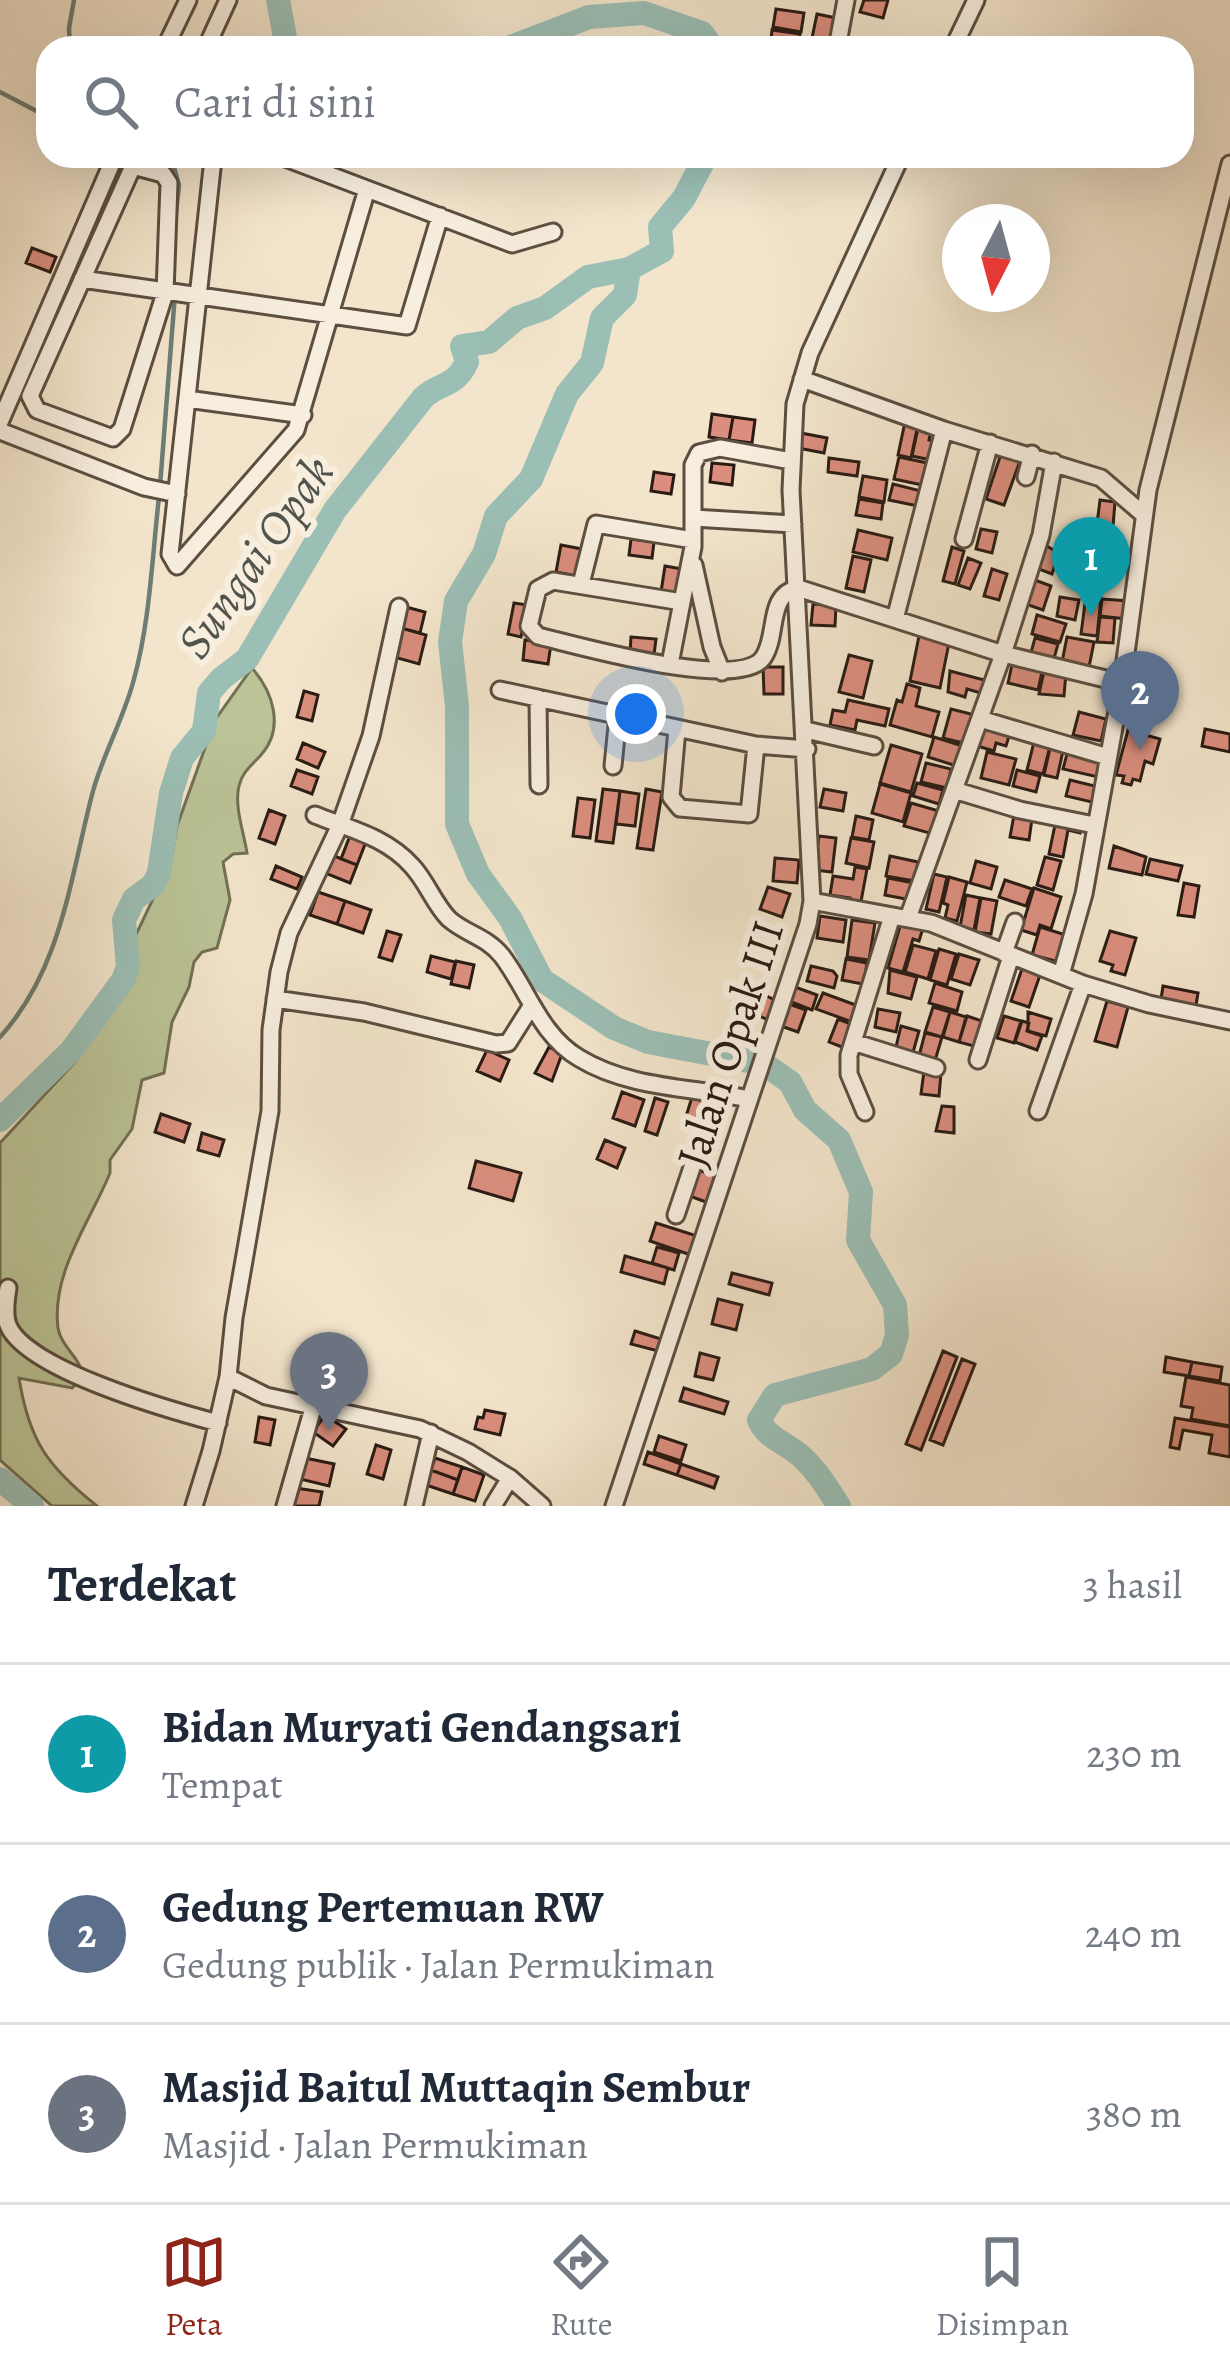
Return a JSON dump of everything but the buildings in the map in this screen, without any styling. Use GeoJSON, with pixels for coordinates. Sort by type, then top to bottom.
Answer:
{"type":"FeatureCollection","features":[{"type":"Feature","properties":{"kind":"street"},"geometry":{"type":"LineString","coordinates":[[171,36],[188,0]]}},
{"type":"Feature","properties":{"kind":"street"},"geometry":{"type":"LineString","coordinates":[[212,36],[228,0]]}},
{"type":"Feature","properties":{"kind":"street"},"geometry":{"type":"LineString","coordinates":[[838,36],[846,0]]}},
{"type":"Feature","properties":{"kind":"street"},"geometry":{"type":"LineString","coordinates":[[957,36],[970,1]]}},
{"type":"Feature","properties":{"kind":"street"},"geometry":{"type":"LineString","coordinates":[[1061,975],[1084,894],[1122,683],[1144,515],[1230,164]]}},
{"type":"Feature","properties":{"kind":"street"},"geometry":{"type":"LineString","coordinates":[[110,168],[0,426],[167,492]]}},
{"type":"Feature","properties":{"kind":"street"},"geometry":{"type":"LineString","coordinates":[[131,168],[34,385],[32,405],[113,438],[122,428],[181,295],[212,168]]}},
{"type":"Feature","properties":{"kind":"street"},"geometry":{"type":"LineString","coordinates":[[144,168],[164,174],[170,183],[181,295],[187,399],[167,492],[170,554],[175,566],[284,448],[303,415],[368,189]]}},
{"type":"Feature","properties":{"kind":"street"},"geometry":{"type":"LineString","coordinates":[[312,168],[512,244],[553,232]]}},
{"type":"Feature","properties":{"kind":"street","name":"Jalan Opak III"},"geometry":{"type":"LineString","coordinates":[[614,1506],[797,964],[812,901],[793,524],[794,417],[802,379],[842,280],[896,168]]}},
{"type":"Feature","properties":{"kind":"street"},"geometry":{"type":"LineString","coordinates":[[82,279],[407,326],[440,216]]}},
{"type":"Feature","properties":{"kind":"street"},"geometry":{"type":"LineString","coordinates":[[802,379],[944,430],[1101,478],[1144,515]]}},
{"type":"Feature","properties":{"kind":"street"},"geometry":{"type":"LineString","coordinates":[[187,399],[303,415]]}},
{"type":"Feature","properties":{"kind":"street"},"geometry":{"type":"LineString","coordinates":[[895,619],[944,430]]}},
{"type":"Feature","properties":{"kind":"street"},"geometry":{"type":"LineString","coordinates":[[964,539],[990,443]]}},
{"type":"Feature","properties":{"kind":"street"},"geometry":{"type":"LineString","coordinates":[[722,672],[712,647],[693,548],[693,465],[699,453],[720,448],[791,461]]}},
{"type":"Feature","properties":{"kind":"street"},"geometry":{"type":"LineString","coordinates":[[1026,477],[1032,454]]}},
{"type":"Feature","properties":{"kind":"street"},"geometry":{"type":"LineString","coordinates":[[865,1112],[848,1066],[853,1042],[1003,654],[1041,535],[1054,462]]}},
{"type":"Feature","properties":{"kind":"street"},"geometry":{"type":"LineString","coordinates":[[693,518],[793,524]]}},
{"type":"Feature","properties":{"kind":"street"},"geometry":{"type":"LineString","coordinates":[[581,584],[596,524],[693,548]]}},
{"type":"Feature","properties":{"kind":"street"},"geometry":{"type":"LineString","coordinates":[[172,526],[209,532]]}},
{"type":"Feature","properties":{"kind":"street"},"geometry":{"type":"LineString","coordinates":[[670,664],[693,548]]}},
{"type":"Feature","properties":{"kind":"street"},"geometry":{"type":"LineString","coordinates":[[682,602],[553,581],[541,585],[532,608],[531,631],[670,664],[722,672],[749,669],[763,658],[778,602],[798,588],[1003,654],[1122,683]]}},
{"type":"Feature","properties":{"kind":"street"},"geometry":{"type":"LineString","coordinates":[[194,1506],[228,1377],[270,1111],[275,999],[289,933],[340,825],[379,707],[399,607]]}},
{"type":"Feature","properties":{"kind":"street"},"geometry":{"type":"LineString","coordinates":[[500,690],[756,745],[807,749]]}},
{"type":"Feature","properties":{"kind":"street"},"geometry":{"type":"LineString","coordinates":[[538,698],[539,785]]}},
{"type":"Feature","properties":{"kind":"street"},"geometry":{"type":"LineString","coordinates":[[613,766],[618,716]]}},
{"type":"Feature","properties":{"kind":"street"},"geometry":{"type":"LineString","coordinates":[[980,719],[1108,757]]}},
{"type":"Feature","properties":{"kind":"street"},"geometry":{"type":"LineString","coordinates":[[677,729],[670,797],[680,808],[749,814],[756,745]]}},
{"type":"Feature","properties":{"kind":"street"},"geometry":{"type":"LineString","coordinates":[[806,730],[874,746]]}},
{"type":"Feature","properties":{"kind":"street"},"geometry":{"type":"LineString","coordinates":[[954,790],[1094,825]]}},
{"type":"Feature","properties":{"kind":"street"},"geometry":{"type":"LineString","coordinates":[[315,815],[385,842],[399,853],[449,919],[478,934],[502,957],[553,1037],[594,1066],[655,1085],[751,1093]]}},
{"type":"Feature","properties":{"kind":"street"},"geometry":{"type":"LineString","coordinates":[[812,901],[931,922],[1083,984],[1230,1021]]}},
{"type":"Feature","properties":{"kind":"street"},"geometry":{"type":"LineString","coordinates":[[978,1060],[1015,922]]}},
{"type":"Feature","properties":{"kind":"street"},"geometry":{"type":"LineString","coordinates":[[1038,1111],[1083,984]]}},
{"type":"Feature","properties":{"kind":"street"},"geometry":{"type":"LineString","coordinates":[[275,999],[364,1012],[496,1044],[508,1043],[532,1005]]}},
{"type":"Feature","properties":{"kind":"street"},"geometry":{"type":"LineString","coordinates":[[853,1042],[936,1068]]}},
{"type":"Feature","properties":{"kind":"street"},"geometry":{"type":"LineString","coordinates":[[676,1215],[717,1093]]}},
{"type":"Feature","properties":{"kind":"street"},"geometry":{"type":"LineString","coordinates":[[8,1288],[11,1331],[45,1359],[127,1396],[218,1423]]}},
{"type":"Feature","properties":{"kind":"street"},"geometry":{"type":"LineString","coordinates":[[228,1377],[266,1396],[431,1433],[510,1478],[542,1506]]}},
{"type":"Feature","properties":{"kind":"street"},"geometry":{"type":"LineString","coordinates":[[286,1506],[313,1408]]}},
{"type":"Feature","properties":{"kind":"street"},"geometry":{"type":"LineString","coordinates":[[414,1506],[431,1433]]}},
{"type":"Feature","properties":{"kind":"street"},"geometry":{"type":"LineString","coordinates":[[494,1506],[510,1478]]}},
{"type":"Feature","properties":{"kind":"green space"},"geometry":{"type":"Polygon","coordinates":[[[252,668],[266,688],[274,722],[268,744],[239,786],[247,853],[233,854],[223,862],[230,900],[217,948],[202,952],[194,962],[189,987],[172,1022],[164,1073],[142,1080],[132,1129],[110,1160],[110,1173],[60,1287],[58,1328],[84,1378],[72,1388],[19,1378],[43,1451],[97,1506],[52,1506],[0,1460],[0,1143],[76,1061],[171,861],[177,826],[215,720],[252,668]]]}},
{"type":"Feature","properties":{"kind":"waterway"},"geometry":{"type":"LineString","coordinates":[[69,36],[74,0]]}},
{"type":"Feature","properties":{"kind":"waterway","name":"Sungai Opak"},"geometry":{"type":"LineString","coordinates":[[278,0],[285,36]]}},
{"type":"Feature","properties":{"kind":"waterway","name":"Sungai Opak"},"geometry":{"type":"LineString","coordinates":[[539,36],[589,17],[644,13],[704,36]]}},
{"type":"Feature","properties":{"kind":"waterway"},"geometry":{"type":"LineString","coordinates":[[0,92],[36,111]]}},
{"type":"Feature","properties":{"kind":"waterway"},"geometry":{"type":"LineString","coordinates":[[174,168],[179,185],[175,223]]}},
{"type":"Feature","properties":{"kind":"waterway","name":"Sungai Opak"},"geometry":{"type":"LineString","coordinates":[[0,1120],[71,1051],[123,980],[128,967],[124,920],[134,899],[153,885],[159,873],[171,793],[182,758],[204,731],[209,693],[247,659],[335,510],[423,398],[462,371],[467,362],[462,346],[489,342],[517,318],[545,308],[588,277],[629,269],[662,251],[660,227],[684,198],[700,168]]}},
{"type":"Feature","properties":{"kind":"waterway"},"geometry":{"type":"LineString","coordinates":[[629,269],[625,295],[602,318],[592,363],[567,394],[531,479],[496,516],[484,554],[456,601],[450,642],[457,706],[457,824],[478,874],[510,918],[542,980],[614,1028],[648,1042],[764,1064],[790,1082],[805,1110],[839,1140],[861,1192],[858,1240],[895,1305],[897,1335],[891,1354],[872,1369],[775,1395],[759,1420],[767,1432],[808,1463],[839,1506]]}},
{"type":"Feature","properties":{"kind":"waterway"},"geometry":{"type":"LineString","coordinates":[[160,486],[175,294]]}},
{"type":"Feature","properties":{"kind":"waterway"},"geometry":{"type":"LineString","coordinates":[[0,1037],[21,1010],[51,952],[93,791],[130,693],[147,612],[159,497]]}},
{"type":"Feature","properties":{"kind":"waterway","name":"Sungai Opak"},"geometry":{"type":"LineString","coordinates":[[0,1479],[32,1506]]}},
{"type":"Feature","properties":{"kind":"place","name":"Bidan Muryati Gendangsari"},"geometry":{"type":"Point","coordinates":[1091,616]}},
{"type":"Feature","properties":{"kind":"place","name":"Gedung Pertemuan RW"},"geometry":{"type":"Point","coordinates":[1140,750]}},
{"type":"Feature","properties":{"kind":"place","name":"Masjid Baitul Muttaqin Sembur"},"geometry":{"type":"Point","coordinates":[329,1431]}}]}
